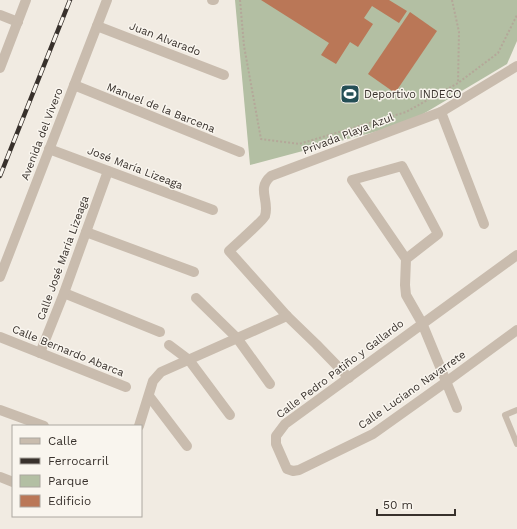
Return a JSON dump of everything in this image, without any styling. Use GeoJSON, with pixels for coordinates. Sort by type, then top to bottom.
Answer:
{"type":"FeatureCollection","features":[{"type":"Feature","properties":{"kind":"street"},"geometry":{"type":"LineString","coordinates":[[0,68],[26,0]]}},
{"type":"Feature","properties":{"kind":"street","name":"Avenida del Vivero"},"geometry":{"type":"LineString","coordinates":[[0,277],[107,0]]}},
{"type":"Feature","properties":{"kind":"street"},"geometry":{"type":"LineString","coordinates":[[0,15],[18,22]]}},
{"type":"Feature","properties":{"kind":"street","name":"Juan Alvarado"},"geometry":{"type":"LineString","coordinates":[[97,26],[224,75]]}},
{"type":"Feature","properties":{"kind":"street","name":"Privada Playa Azul"},"geometry":{"type":"LineString","coordinates":[[287,316],[229,251],[264,218],[266,209],[263,188],[265,181],[271,176],[441,112],[517,66]]}},
{"type":"Feature","properties":{"kind":"street","name":"Manuel de la Barcena"},"geometry":{"type":"LineString","coordinates":[[74,85],[240,152]]}},
{"type":"Feature","properties":{"kind":"street"},"geometry":{"type":"LineString","coordinates":[[441,112],[484,224]]}},
{"type":"Feature","properties":{"kind":"street","name":"José María Lizeaga"},"geometry":{"type":"LineString","coordinates":[[49,149],[213,210]]}},
{"type":"Feature","properties":{"kind":"street"},"geometry":{"type":"LineString","coordinates":[[406,259],[438,234],[402,166],[352,180],[406,259],[406,295],[422,324]]}},
{"type":"Feature","properties":{"kind":"street","name":"Calle José María Lizeaga"},"geometry":{"type":"LineString","coordinates":[[40,352],[64,293],[108,171]]}},
{"type":"Feature","properties":{"kind":"street"},"geometry":{"type":"LineString","coordinates":[[86,232],[194,272]]}},
{"type":"Feature","properties":{"kind":"street","name":"Calle Pedro Patiño y Gallardo"},"geometry":{"type":"LineString","coordinates":[[293,471],[287,469],[276,444],[276,436],[284,424],[517,255]]}},
{"type":"Feature","properties":{"kind":"street"},"geometry":{"type":"LineString","coordinates":[[64,293],[160,332]]}},
{"type":"Feature","properties":{"kind":"street"},"geometry":{"type":"LineString","coordinates":[[196,298],[237,338],[270,384]]}},
{"type":"Feature","properties":{"kind":"street"},"geometry":{"type":"LineString","coordinates":[[139,425],[153,381],[161,372],[287,316],[349,378]]}},
{"type":"Feature","properties":{"kind":"street","name":"Calle Pedro Patiño y Gallardo"},"geometry":{"type":"LineString","coordinates":[[422,324],[457,408]]}},
{"type":"Feature","properties":{"kind":"street","name":"Calle Luciano Navarrete"},"geometry":{"type":"LineString","coordinates":[[293,471],[299,470],[373,434],[517,330]]}},
{"type":"Feature","properties":{"kind":"street","name":"Calle Bernardo Abarca"},"geometry":{"type":"LineString","coordinates":[[0,337],[126,387]]}},
{"type":"Feature","properties":{"kind":"street"},"geometry":{"type":"LineString","coordinates":[[169,346],[189,360],[230,415]]}},
{"type":"Feature","properties":{"kind":"street"},"geometry":{"type":"LineString","coordinates":[[149,396],[187,446]]}},
{"type":"Feature","properties":{"kind":"street"},"geometry":{"type":"LineString","coordinates":[[0,410],[41,425]]}},
{"type":"Feature","properties":{"kind":"street"},"geometry":{"type":"LineString","coordinates":[[0,477],[12,482]]}},
{"type":"Feature","properties":{"kind":"lane"},"geometry":{"type":"LineString","coordinates":[[517,410],[505,415],[517,444]]}},
{"type":"Feature","properties":{"kind":"path"},"geometry":{"type":"LineString","coordinates":[[240,0],[244,46],[261,139],[300,144],[406,112],[458,83],[498,53],[517,15]]}},
{"type":"Feature","properties":{"kind":"path"},"geometry":{"type":"LineString","coordinates":[[452,0],[459,32],[458,83]]}},
{"type":"Feature","properties":{"kind":"green space","name":"Deportivo INDECO"},"geometry":{"type":"Polygon","coordinates":[[[235,0],[517,0],[517,41],[507,64],[408,123],[250,165],[235,0]]]}},
{"type":"Feature","properties":{"kind":"building"},"geometry":{"type":"Polygon","coordinates":[[[261,0],[389,0],[407,11],[399,23],[372,6],[364,18],[373,24],[358,47],[350,42],[336,64],[321,55],[329,43],[261,0]]]}},
{"type":"Feature","properties":{"kind":"building"},"geometry":{"type":"Polygon","coordinates":[[[410,12],[437,31],[395,93],[368,74],[410,12]]]}},
{"type":"Feature","properties":{"kind":"railway"},"geometry":{"type":"LineString","coordinates":[[0,176],[70,0]]}},
{"type":"Feature","properties":{"kind":"place","name":"Deportivo INDECO"},"geometry":{"type":"Point","coordinates":[350,94]}}]}
